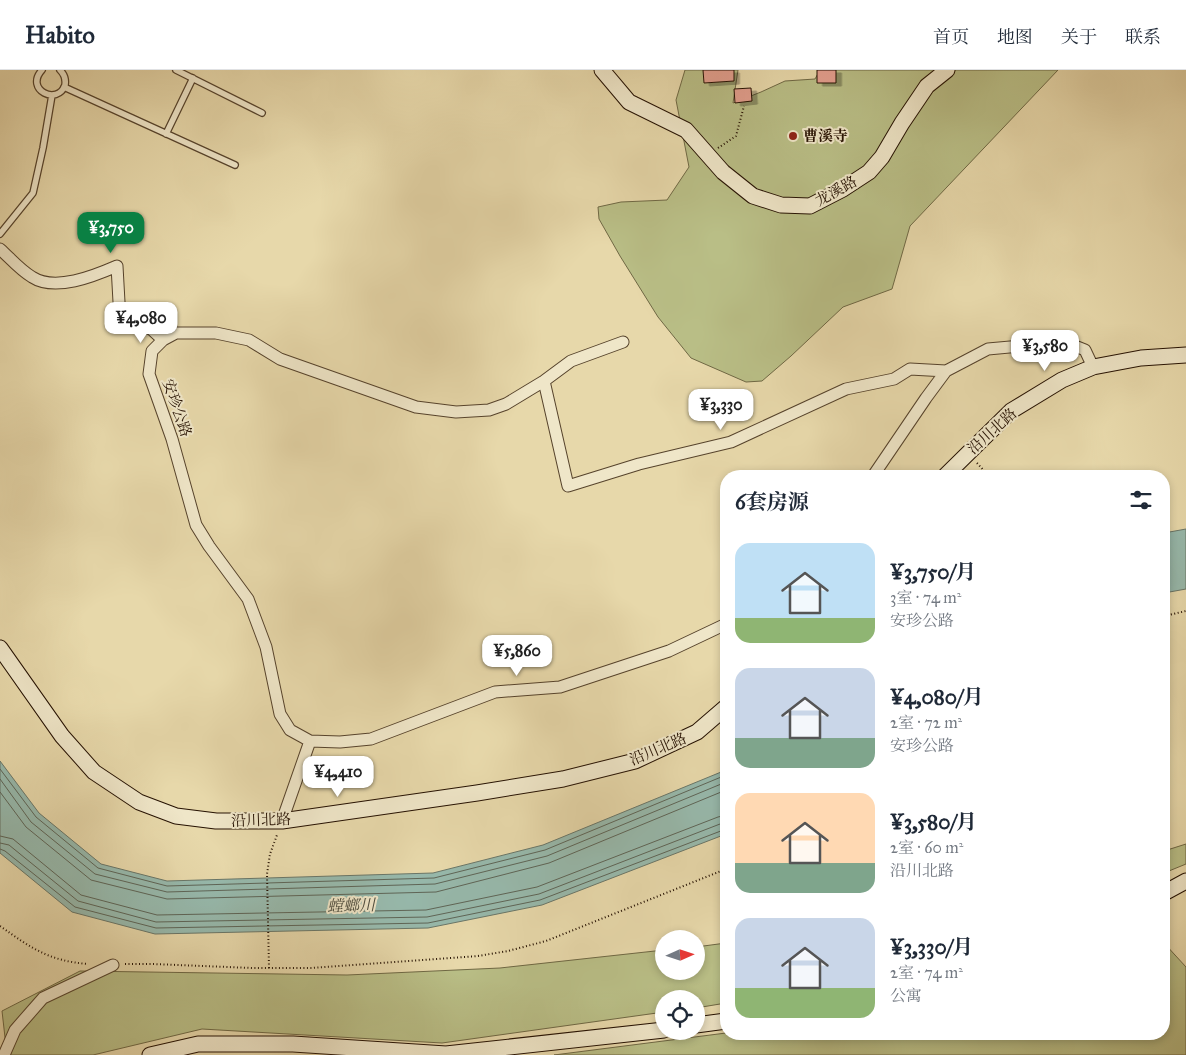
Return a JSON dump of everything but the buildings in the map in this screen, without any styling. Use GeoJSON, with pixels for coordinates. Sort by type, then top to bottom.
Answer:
{"type":"FeatureCollection","features":[{"type":"Feature","properties":{"kind":"main road","name":"龙溪路"},"geometry":{"type":"LineString","coordinates":[[602,70],[629,102],[686,130],[723,172],[753,196],[781,205],[810,206],[842,190],[869,172],[882,157],[902,123],[928,86],[948,70]]}},
{"type":"Feature","properties":{"kind":"main road","name":"沿川北路"},"geometry":{"type":"LineString","coordinates":[[952,470],[1011,411],[1062,380],[1093,367],[1141,358],[1186,355]]}},
{"type":"Feature","properties":{"kind":"main road","name":"沿川北路"},"geometry":{"type":"LineString","coordinates":[[0,648],[62,736],[94,772],[139,802],[176,816],[216,821],[282,821],[467,795],[564,779],[635,761],[697,732],[720,712]]}},
{"type":"Feature","properties":{"kind":"main road"},"geometry":{"type":"LineString","coordinates":[[1170,890],[1186,881]]}},
{"type":"Feature","properties":{"kind":"main road"},"geometry":{"type":"LineString","coordinates":[[705,1024],[720,1022]]}},
{"type":"Feature","properties":{"kind":"main road"},"geometry":{"type":"LineString","coordinates":[[150,1055],[198,1044],[293,1044],[446,1054],[655,1031]]}},
{"type":"Feature","properties":{"kind":"street"},"geometry":{"type":"LineString","coordinates":[[0,249],[32,277],[49,283],[74,281],[97,275],[117,266],[120,320],[150,329],[163,340],[176,332],[216,333],[249,340],[280,359],[416,407],[456,412],[488,410],[506,404],[544,381],[571,361],[623,342]]}},
{"type":"Feature","properties":{"kind":"street","name":"安珍公路"},"geometry":{"type":"LineString","coordinates":[[163,340],[152,351],[149,374],[172,439],[196,525],[248,599],[266,647],[280,714],[290,730],[310,741]]}},
{"type":"Feature","properties":{"kind":"street"},"geometry":{"type":"LineString","coordinates":[[877,470],[946,371],[988,349],[1064,342],[1085,350],[1093,367]]}},
{"type":"Feature","properties":{"kind":"street"},"geometry":{"type":"LineString","coordinates":[[544,381],[568,486],[639,464],[731,442],[846,389],[894,379],[910,369],[946,371]]}},
{"type":"Feature","properties":{"kind":"street"},"geometry":{"type":"LineString","coordinates":[[282,821],[310,741],[340,742],[371,739],[495,692],[560,687],[669,651],[720,627]]}},
{"type":"Feature","properties":{"kind":"street"},"geometry":{"type":"LineString","coordinates":[[4,1055],[15,1030],[43,998],[113,964]]}},
{"type":"Feature","properties":{"kind":"lane"},"geometry":{"type":"LineString","coordinates":[[40,70],[37,80],[40,89],[52,95],[57,94],[64,87],[65,78],[60,70]]}},
{"type":"Feature","properties":{"kind":"lane"},"geometry":{"type":"LineString","coordinates":[[176,70],[262,113]]}},
{"type":"Feature","properties":{"kind":"lane"},"geometry":{"type":"LineString","coordinates":[[166,134],[193,78]]}},
{"type":"Feature","properties":{"kind":"lane"},"geometry":{"type":"LineString","coordinates":[[64,87],[235,165]]}},
{"type":"Feature","properties":{"kind":"lane"},"geometry":{"type":"LineString","coordinates":[[0,234],[32,193],[43,148],[52,95]]}},
{"type":"Feature","properties":{"kind":"path"},"geometry":{"type":"LineString","coordinates":[[710,158],[722,144],[736,136],[744,106]]}},
{"type":"Feature","properties":{"kind":"path"},"geometry":{"type":"LineString","coordinates":[[968,452],[984,470]]}},
{"type":"Feature","properties":{"kind":"path"},"geometry":{"type":"LineString","coordinates":[[1170,615],[1186,611]]}},
{"type":"Feature","properties":{"kind":"path"},"geometry":{"type":"LineString","coordinates":[[269,968],[267,874],[270,854],[282,821]]}},
{"type":"Feature","properties":{"kind":"path"},"geometry":{"type":"LineString","coordinates":[[0,926],[39,952],[62,961],[113,964],[312,968],[478,956],[508,951],[546,941],[720,871]]}},
{"type":"Feature","properties":{"kind":"green space"},"geometry":{"type":"Polygon","coordinates":[[[685,70],[738,70],[733,103],[785,81],[815,79],[820,70],[1058,70],[910,226],[892,289],[843,307],[762,381],[746,382],[691,358],[658,317],[599,219],[598,207],[621,202],[667,200],[689,167],[676,100],[685,70]]]}},
{"type":"Feature","properties":{"kind":"green space"},"geometry":{"type":"Polygon","coordinates":[[[1186,844],[1186,864],[1170,871],[1170,849],[1186,844]]]}},
{"type":"Feature","properties":{"kind":"green space"},"geometry":{"type":"Polygon","coordinates":[[[720,944],[720,1004],[705,1006],[705,990],[655,990],[655,1013],[442,1043],[202,1029],[93,1055],[7,1055],[2,1011],[80,971],[347,975],[500,968],[655,951],[655,980],[705,980],[705,946],[720,944]]]}},
{"type":"Feature","properties":{"kind":"green space"},"geometry":{"type":"Polygon","coordinates":[[[1170,950],[1186,967],[1186,1055],[554,1055],[671,1040],[705,1040],[705,1036],[720,1034],[720,1040],[1170,1040],[1170,950]]]}},
{"type":"Feature","properties":{"kind":"water"},"geometry":{"type":"Polygon","coordinates":[[[1186,529],[1186,589],[1170,592],[1170,532],[1186,529]]]}},
{"type":"Feature","properties":{"kind":"water","name":"螳螂川"},"geometry":{"type":"Polygon","coordinates":[[[0,761],[39,813],[101,864],[167,881],[433,873],[543,845],[720,772],[720,836],[542,905],[428,928],[155,934],[72,912],[0,853],[0,761]]]}},
{"type":"Feature","properties":{"kind":"place","name":"曹溪寺"},"geometry":{"type":"Point","coordinates":[793,136]}}]}
